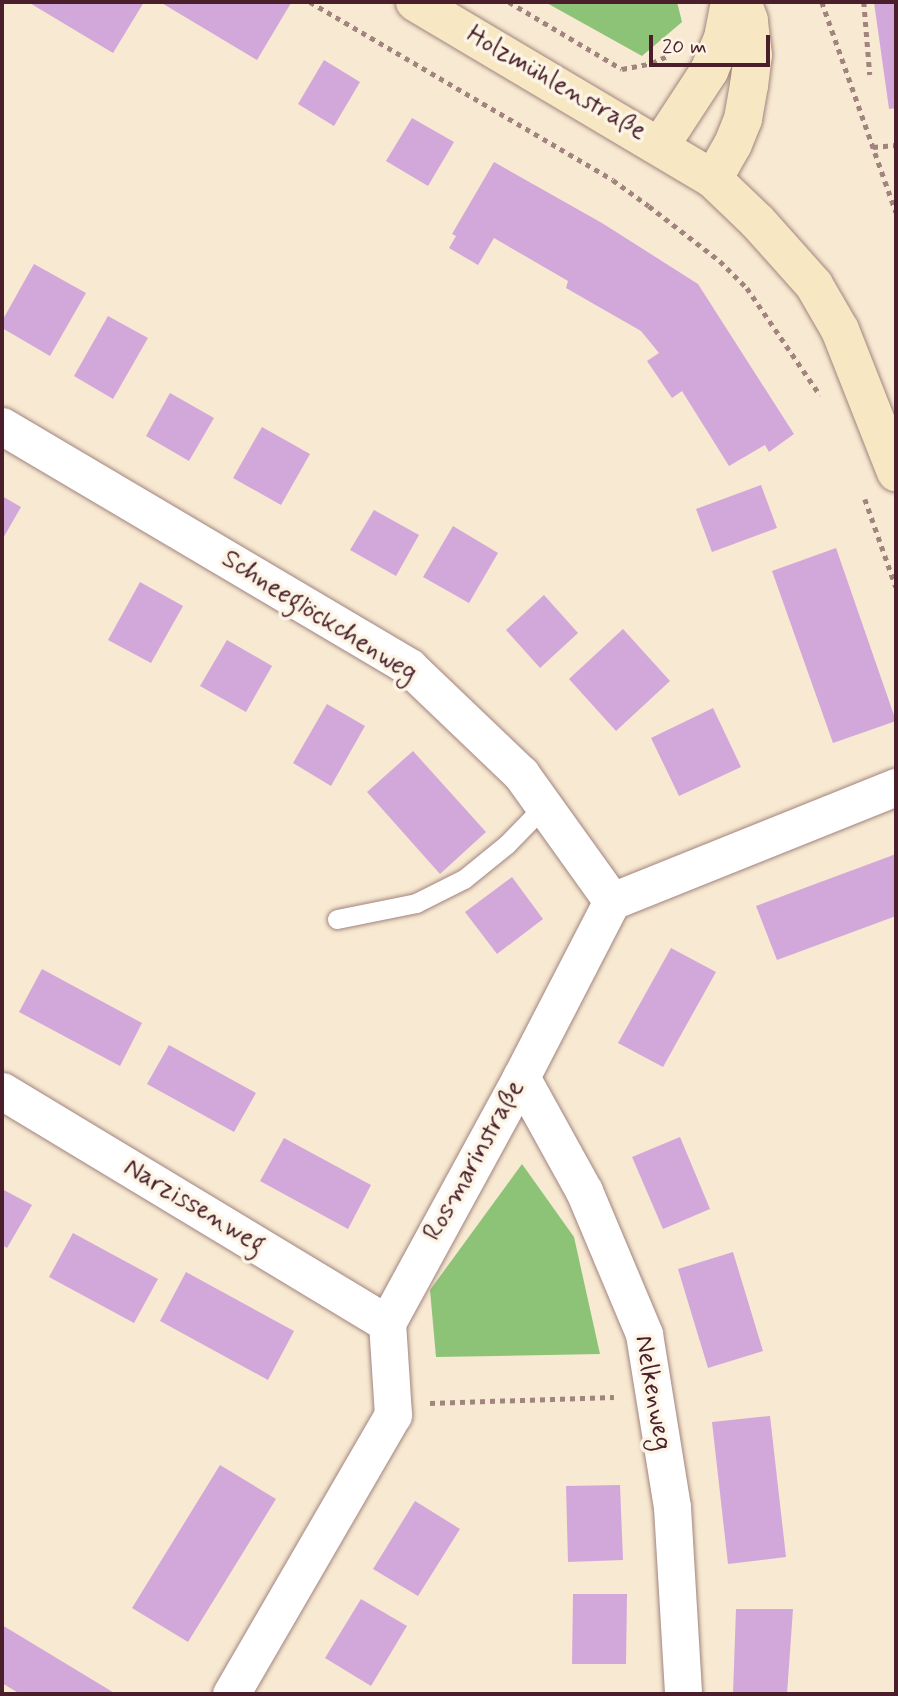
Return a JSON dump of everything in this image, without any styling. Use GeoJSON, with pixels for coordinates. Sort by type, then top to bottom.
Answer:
{"type":"FeatureCollection","features":[{"type":"Feature","properties":{"kind":"main road","name":"Holzmühlenstraße"},"geometry":{"type":"LineString","coordinates":[[415,2],[713,179],[757,221],[814,285],[840,330],[896,472]]}},
{"type":"Feature","properties":{"kind":"main road"},"geometry":{"type":"LineString","coordinates":[[660,146],[709,71],[723,38],[730,2]]}},
{"type":"Feature","properties":{"kind":"main road"},"geometry":{"type":"LineString","coordinates":[[713,179],[733,144],[743,119],[749,86],[753,55],[749,20],[742,2]]}},
{"type":"Feature","properties":{"kind":"street","name":"Schneeglöckchenweg"},"geometry":{"type":"LineString","coordinates":[[2,426],[409,667],[521,774],[612,901]]}},
{"type":"Feature","properties":{"kind":"street"},"geometry":{"type":"LineString","coordinates":[[612,901],[896,787]]}},
{"type":"Feature","properties":{"kind":"street","name":"Rosmarinstraße"},"geometry":{"type":"LineString","coordinates":[[387,1323],[521,1077],[612,901]]}},
{"type":"Feature","properties":{"kind":"street","name":"Nelkenweg"},"geometry":{"type":"LineString","coordinates":[[521,1077],[584,1191],[644,1334],[672,1507],[683,1694]]}},
{"type":"Feature","properties":{"kind":"street","name":"Narzissenweg"},"geometry":{"type":"LineString","coordinates":[[2,1091],[387,1323]]}},
{"type":"Feature","properties":{"kind":"street"},"geometry":{"type":"LineString","coordinates":[[231,1694],[393,1415],[387,1323]]}},
{"type":"Feature","properties":{"kind":"lane"},"geometry":{"type":"LineString","coordinates":[[337,919],[416,903],[464,879],[508,844],[544,806]]}},
{"type":"Feature","properties":{"kind":"path"},"geometry":{"type":"LineString","coordinates":[[310,2],[613,180],[720,261],[747,288],[822,399]]}},
{"type":"Feature","properties":{"kind":"path"},"geometry":{"type":"LineString","coordinates":[[509,2],[622,69],[652,63],[677,50]]}},
{"type":"Feature","properties":{"kind":"path"},"geometry":{"type":"LineString","coordinates":[[521,9],[526,2]]}},
{"type":"Feature","properties":{"kind":"path"},"geometry":{"type":"LineString","coordinates":[[822,2],[896,212]]}},
{"type":"Feature","properties":{"kind":"path"},"geometry":{"type":"LineString","coordinates":[[864,2],[870,75]]}},
{"type":"Feature","properties":{"kind":"path"},"geometry":{"type":"LineString","coordinates":[[873,147],[896,145]]}},
{"type":"Feature","properties":{"kind":"path"},"geometry":{"type":"LineString","coordinates":[[863,495],[896,587]]}},
{"type":"Feature","properties":{"kind":"path"},"geometry":{"type":"LineString","coordinates":[[392,1404],[653,1395]]}},
{"type":"Feature","properties":{"kind":"green space"},"geometry":{"type":"Polygon","coordinates":[[[545,2],[677,2],[682,22],[642,56],[545,2]]]}},
{"type":"Feature","properties":{"kind":"green space"},"geometry":{"type":"Polygon","coordinates":[[[522,1164],[574,1237],[600,1354],[436,1357],[430,1290],[522,1164]]]}},
{"type":"Feature","properties":{"kind":"building"},"geometry":{"type":"Polygon","coordinates":[[[28,2],[144,2],[113,53],[28,2]]]}},
{"type":"Feature","properties":{"kind":"building"},"geometry":{"type":"Polygon","coordinates":[[[160,2],[289,2],[291,3],[257,60],[160,2]]]}},
{"type":"Feature","properties":{"kind":"building"},"geometry":{"type":"Polygon","coordinates":[[[874,2],[896,2],[896,108],[889,109],[874,2]]]}},
{"type":"Feature","properties":{"kind":"building"},"geometry":{"type":"Polygon","coordinates":[[[324,60],[360,82],[334,126],[298,104],[324,60]]]}},
{"type":"Feature","properties":{"kind":"building"},"geometry":{"type":"Polygon","coordinates":[[[412,118],[454,142],[428,186],[386,161],[412,118]]]}},
{"type":"Feature","properties":{"kind":"building"},"geometry":{"type":"Polygon","coordinates":[[[494,162],[602,223],[698,284],[794,434],[769,452],[765,445],[729,466],[682,391],[672,398],[647,361],[659,353],[641,331],[566,288],[568,281],[494,238],[478,265],[449,248],[456,236],[452,234],[494,162]]]}},
{"type":"Feature","properties":{"kind":"building"},"geometry":{"type":"Polygon","coordinates":[[[34,264],[86,293],[50,356],[2,328],[2,321],[34,264]]]}},
{"type":"Feature","properties":{"kind":"building"},"geometry":{"type":"Polygon","coordinates":[[[108,316],[148,338],[113,399],[74,376],[108,316]]]}},
{"type":"Feature","properties":{"kind":"building"},"geometry":{"type":"Polygon","coordinates":[[[170,393],[214,418],[189,461],[146,436],[170,393]]]}},
{"type":"Feature","properties":{"kind":"building"},"geometry":{"type":"Polygon","coordinates":[[[262,427],[310,454],[281,505],[233,478],[262,427]]]}},
{"type":"Feature","properties":{"kind":"building"},"geometry":{"type":"Polygon","coordinates":[[[761,485],[777,528],[712,552],[696,509],[761,485]]]}},
{"type":"Feature","properties":{"kind":"building"},"geometry":{"type":"Polygon","coordinates":[[[2,496],[21,507],[2,540],[2,496]]]}},
{"type":"Feature","properties":{"kind":"building"},"geometry":{"type":"Polygon","coordinates":[[[374,510],[419,535],[396,576],[350,550],[374,510]]]}},
{"type":"Feature","properties":{"kind":"building"},"geometry":{"type":"Polygon","coordinates":[[[453,526],[498,553],[469,603],[423,577],[453,526]]]}},
{"type":"Feature","properties":{"kind":"building"},"geometry":{"type":"Polygon","coordinates":[[[836,548],[896,721],[833,743],[772,571],[836,548]]]}},
{"type":"Feature","properties":{"kind":"building"},"geometry":{"type":"Polygon","coordinates":[[[140,582],[183,606],[151,663],[108,640],[140,582]]]}},
{"type":"Feature","properties":{"kind":"building"},"geometry":{"type":"Polygon","coordinates":[[[544,595],[578,633],[540,668],[506,630],[544,595]]]}},
{"type":"Feature","properties":{"kind":"building"},"geometry":{"type":"Polygon","coordinates":[[[623,629],[670,681],[616,731],[569,679],[623,629]]]}},
{"type":"Feature","properties":{"kind":"building"},"geometry":{"type":"Polygon","coordinates":[[[227,640],[272,666],[246,712],[200,686],[227,640]]]}},
{"type":"Feature","properties":{"kind":"building"},"geometry":{"type":"Polygon","coordinates":[[[327,704],[365,726],[331,786],[293,763],[327,704]]]}},
{"type":"Feature","properties":{"kind":"building"},"geometry":{"type":"Polygon","coordinates":[[[713,708],[741,767],[679,796],[651,738],[713,708]]]}},
{"type":"Feature","properties":{"kind":"building"},"geometry":{"type":"Polygon","coordinates":[[[413,751],[486,832],[440,874],[367,792],[413,751]]]}},
{"type":"Feature","properties":{"kind":"building"},"geometry":{"type":"Polygon","coordinates":[[[896,854],[896,916],[777,960],[756,906],[896,854]]]}},
{"type":"Feature","properties":{"kind":"building"},"geometry":{"type":"Polygon","coordinates":[[[512,877],[543,919],[497,954],[465,912],[512,877]]]}},
{"type":"Feature","properties":{"kind":"building"},"geometry":{"type":"Polygon","coordinates":[[[671,948],[716,972],[663,1067],[618,1043],[671,948]]]}},
{"type":"Feature","properties":{"kind":"building"},"geometry":{"type":"Polygon","coordinates":[[[42,969],[142,1023],[120,1066],[19,1012],[42,969]]]}},
{"type":"Feature","properties":{"kind":"building"},"geometry":{"type":"Polygon","coordinates":[[[169,1045],[256,1093],[234,1132],[147,1084],[169,1045]]]}},
{"type":"Feature","properties":{"kind":"building"},"geometry":{"type":"Polygon","coordinates":[[[680,1137],[710,1209],[663,1229],[632,1157],[680,1137]]]}},
{"type":"Feature","properties":{"kind":"building"},"geometry":{"type":"Polygon","coordinates":[[[284,1138],[371,1185],[348,1229],[260,1181],[284,1138]]]}},
{"type":"Feature","properties":{"kind":"building"},"geometry":{"type":"Polygon","coordinates":[[[2,1189],[32,1205],[7,1248],[2,1245],[2,1189]]]}},
{"type":"Feature","properties":{"kind":"building"},"geometry":{"type":"Polygon","coordinates":[[[73,1233],[158,1279],[134,1323],[49,1277],[73,1233]]]}},
{"type":"Feature","properties":{"kind":"building"},"geometry":{"type":"Polygon","coordinates":[[[733,1252],[763,1351],[708,1368],[678,1269],[733,1252]]]}},
{"type":"Feature","properties":{"kind":"building"},"geometry":{"type":"Polygon","coordinates":[[[186,1272],[294,1331],[268,1380],[160,1321],[186,1272]]]}},
{"type":"Feature","properties":{"kind":"building"},"geometry":{"type":"Polygon","coordinates":[[[770,1416],[786,1557],[728,1564],[712,1422],[770,1416]]]}},
{"type":"Feature","properties":{"kind":"building"},"geometry":{"type":"Polygon","coordinates":[[[220,1465],[276,1499],[188,1642],[132,1608],[220,1465]]]}},
{"type":"Feature","properties":{"kind":"building"},"geometry":{"type":"Polygon","coordinates":[[[620,1485],[623,1560],[568,1562],[566,1486],[620,1485]]]}},
{"type":"Feature","properties":{"kind":"building"},"geometry":{"type":"Polygon","coordinates":[[[415,1501],[460,1529],[418,1596],[373,1569],[415,1501]]]}},
{"type":"Feature","properties":{"kind":"building"},"geometry":{"type":"Polygon","coordinates":[[[573,1594],[627,1594],[626,1664],[572,1664],[573,1594]]]}},
{"type":"Feature","properties":{"kind":"building"},"geometry":{"type":"Polygon","coordinates":[[[361,1599],[407,1626],[371,1686],[325,1658],[361,1599]]]}},
{"type":"Feature","properties":{"kind":"building"},"geometry":{"type":"Polygon","coordinates":[[[736,1609],[793,1609],[787,1694],[733,1694],[736,1609]]]}},
{"type":"Feature","properties":{"kind":"building"},"geometry":{"type":"Polygon","coordinates":[[[2,1625],[116,1694],[20,1694],[2,1683],[2,1625]]]}}]}
